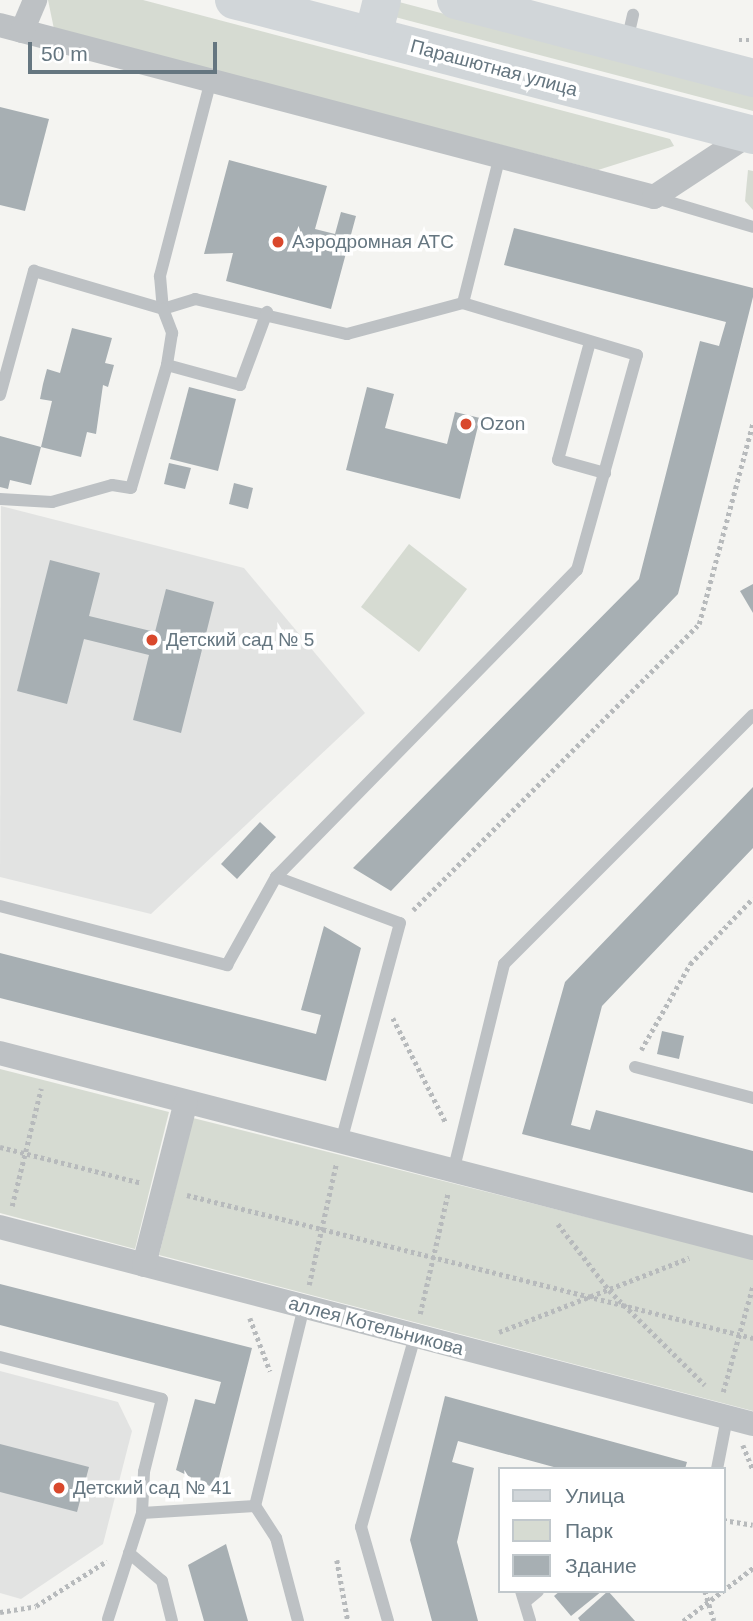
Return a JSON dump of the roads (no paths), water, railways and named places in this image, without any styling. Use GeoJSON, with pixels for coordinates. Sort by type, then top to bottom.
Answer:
{"type":"FeatureCollection","features":[{"type":"Feature","properties":{"kind":"main road","name":"Парашютная улица"},"geometry":{"type":"LineString","coordinates":[[234,0],[752,135]]}},
{"type":"Feature","properties":{"kind":"main road"},"geometry":{"type":"LineString","coordinates":[[373,36],[382,0]]}},
{"type":"Feature","properties":{"kind":"main road"},"geometry":{"type":"LineString","coordinates":[[456,0],[629,30],[753,78]]}},
{"type":"Feature","properties":{"kind":"street"},"geometry":{"type":"LineString","coordinates":[[35,0],[11,28],[654,197],[752,135]]}},
{"type":"Feature","properties":{"kind":"street"},"geometry":{"type":"LineString","coordinates":[[0,1053],[341,1142],[456,1160],[534,1193],[753,1248]]}},
{"type":"Feature","properties":{"kind":"street"},"geometry":{"type":"LineString","coordinates":[[144,1265],[186,1101]]}},
{"type":"Feature","properties":{"kind":"street","name":"аллея Котельникова"},"geometry":{"type":"LineString","coordinates":[[3,1228],[727,1418],[747,1433]]}},
{"type":"Feature","properties":{"kind":"lane"},"geometry":{"type":"LineString","coordinates":[[0,499],[51,502],[112,485],[131,488],[167,365],[172,333],[163,309],[160,276],[211,80]]}},
{"type":"Feature","properties":{"kind":"lane"},"geometry":{"type":"LineString","coordinates":[[463,303],[500,156]]}},
{"type":"Feature","properties":{"kind":"lane"},"geometry":{"type":"LineString","coordinates":[[654,197],[753,227]]}},
{"type":"Feature","properties":{"kind":"lane"},"geometry":{"type":"LineString","coordinates":[[0,395],[34,271],[163,309],[195,299],[267,312],[346,334],[463,303],[637,355],[577,570],[276,877],[227,965],[0,906]]}},
{"type":"Feature","properties":{"kind":"lane"},"geometry":{"type":"LineString","coordinates":[[167,365],[240,385],[267,312]]}},
{"type":"Feature","properties":{"kind":"lane"},"geometry":{"type":"LineString","coordinates":[[590,341],[558,460],[605,473]]}},
{"type":"Feature","properties":{"kind":"lane"},"geometry":{"type":"LineString","coordinates":[[456,1160],[503,964],[753,715]]}},
{"type":"Feature","properties":{"kind":"lane"},"geometry":{"type":"LineString","coordinates":[[276,877],[400,923],[341,1142]]}},
{"type":"Feature","properties":{"kind":"lane"},"geometry":{"type":"LineString","coordinates":[[635,1067],[753,1098]]}},
{"type":"Feature","properties":{"kind":"lane"},"geometry":{"type":"LineString","coordinates":[[298,1621],[276,1538],[256,1506],[304,1307]]}},
{"type":"Feature","properties":{"kind":"lane"},"geometry":{"type":"LineString","coordinates":[[388,1621],[361,1527],[415,1336]]}},
{"type":"Feature","properties":{"kind":"lane"},"geometry":{"type":"LineString","coordinates":[[0,1357],[162,1399],[144,1472],[142,1513],[108,1619]]}},
{"type":"Feature","properties":{"kind":"lane"},"geometry":{"type":"LineString","coordinates":[[717,1467],[727,1418]]}},
{"type":"Feature","properties":{"kind":"lane"},"geometry":{"type":"LineString","coordinates":[[142,1513],[256,1506]]}},
{"type":"Feature","properties":{"kind":"lane"},"geometry":{"type":"LineString","coordinates":[[129,1553],[162,1581],[172,1621]]}},
{"type":"Feature","properties":{"kind":"lane"},"geometry":{"type":"LineString","coordinates":[[523,1597],[530,1621]]}},
{"type":"Feature","properties":{"kind":"place","name":"Аэродромная АТС"},"geometry":{"type":"Point","coordinates":[278,242]}},
{"type":"Feature","properties":{"kind":"place","name":"Ozon"},"geometry":{"type":"Point","coordinates":[466,424]}},
{"type":"Feature","properties":{"kind":"place","name":"Детский сад № 5"},"geometry":{"type":"Point","coordinates":[152,640]}},
{"type":"Feature","properties":{"kind":"place","name":"Детский сад № 41"},"geometry":{"type":"Point","coordinates":[59,1488]}}]}
